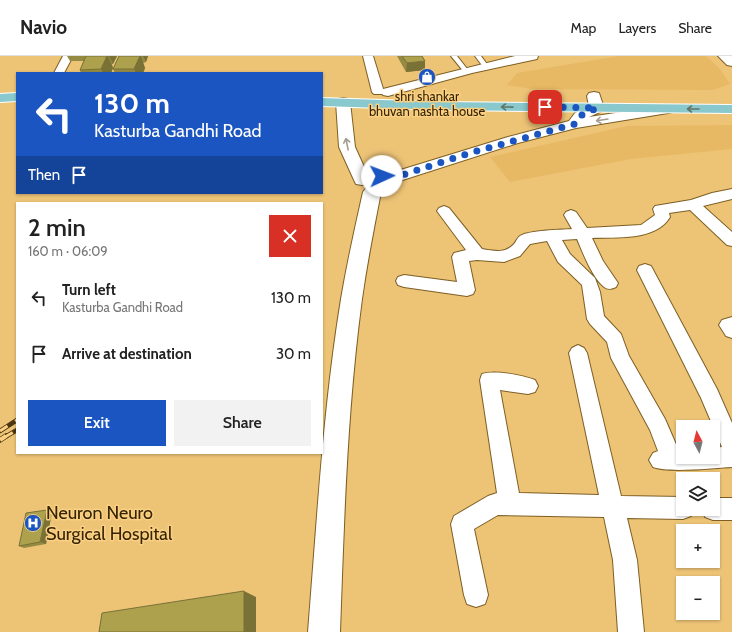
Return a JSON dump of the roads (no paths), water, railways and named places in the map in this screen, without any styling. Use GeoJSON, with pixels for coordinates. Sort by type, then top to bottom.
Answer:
{"type":"FeatureCollection","features":[{"type":"Feature","properties":{"kind":"main road"},"geometry":{"type":"LineString","coordinates":[[323,93],[409,93],[595,102],[668,109],[732,109]]}},
{"type":"Feature","properties":{"kind":"main road"},"geometry":{"type":"LineString","coordinates":[[0,98],[16,97]]}},
{"type":"Feature","properties":{"kind":"main road"},"geometry":{"type":"LineString","coordinates":[[323,102],[450,106],[732,97]]}},
{"type":"Feature","properties":{"kind":"main road"},"geometry":{"type":"LineString","coordinates":[[0,105],[16,106]]}},
{"type":"Feature","properties":{"kind":"street"},"geometry":{"type":"LineString","coordinates":[[60,72],[68,56]]}},
{"type":"Feature","properties":{"kind":"street"},"geometry":{"type":"LineString","coordinates":[[368,56],[383,92],[466,71],[482,61],[532,56]]}},
{"type":"Feature","properties":{"kind":"street"},"geometry":{"type":"LineString","coordinates":[[409,93],[548,56]]}},
{"type":"Feature","properties":{"kind":"street"},"geometry":{"type":"LineString","coordinates":[[724,56],[732,62]]}},
{"type":"Feature","properties":{"kind":"street"},"geometry":{"type":"LineString","coordinates":[[324,632],[334,467],[347,335],[359,252],[374,184],[347,147],[343,102]]}},
{"type":"Feature","properties":{"kind":"street"},"geometry":{"type":"LineString","coordinates":[[575,124],[580,116],[595,102]]}},
{"type":"Feature","properties":{"kind":"street"},"geometry":{"type":"LineString","coordinates":[[374,184],[470,153],[575,124],[668,109]]}},
{"type":"Feature","properties":{"kind":"street"},"geometry":{"type":"LineString","coordinates":[[404,281],[467,290],[460,257],[477,254],[500,258],[518,251],[525,240],[552,235],[644,230],[663,217],[660,209],[693,205],[712,198],[732,194]]}},
{"type":"Feature","properties":{"kind":"street"},"geometry":{"type":"LineString","coordinates":[[693,205],[732,241]]}},
{"type":"Feature","properties":{"kind":"street"},"geometry":{"type":"LineString","coordinates":[[444,211],[477,254]]}},
{"type":"Feature","properties":{"kind":"street"},"geometry":{"type":"LineString","coordinates":[[571,215],[582,233],[596,264],[610,283]]}},
{"type":"Feature","properties":{"kind":"street"},"geometry":{"type":"LineString","coordinates":[[552,235],[564,258],[588,282],[592,292],[596,319],[615,339],[620,358],[658,426],[666,460],[732,457]]}},
{"type":"Feature","properties":{"kind":"street"},"geometry":{"type":"LineString","coordinates":[[645,270],[710,395],[732,448]]}},
{"type":"Feature","properties":{"kind":"street"},"geometry":{"type":"LineString","coordinates":[[732,324],[728,325],[732,331]]}},
{"type":"Feature","properties":{"kind":"street"},"geometry":{"type":"LineString","coordinates":[[578,353],[625,560],[631,632]]}},
{"type":"Feature","properties":{"kind":"street"},"geometry":{"type":"LineString","coordinates":[[510,504],[489,380],[528,386]]}},
{"type":"Feature","properties":{"kind":"street"},"geometry":{"type":"LineString","coordinates":[[476,595],[462,524],[496,504],[612,508],[676,508]]}},
{"type":"Feature","properties":{"kind":"street"},"geometry":{"type":"LineString","coordinates":[[720,509],[732,509]]}},
{"type":"Feature","properties":{"kind":"lane"},"geometry":{"type":"LineString","coordinates":[[454,56],[466,71]]}},
{"type":"Feature","properties":{"kind":"railway"},"geometry":{"type":"LineString","coordinates":[[0,431],[16,421]]}},
{"type":"Feature","properties":{"kind":"railway"},"geometry":{"type":"LineString","coordinates":[[5,437],[16,431]]}},
{"type":"Feature","properties":{"kind":"railway"},"geometry":{"type":"LineString","coordinates":[[0,440],[6,436]]}},
{"type":"Feature","properties":{"kind":"place","name":"shri shankar bhuvan nashta house"},"geometry":{"type":"Point","coordinates":[427,77]}},
{"type":"Feature","properties":{"kind":"place","name":"Neuron Neuro Surgical Hospital"},"geometry":{"type":"Point","coordinates":[33,523]}}]}
